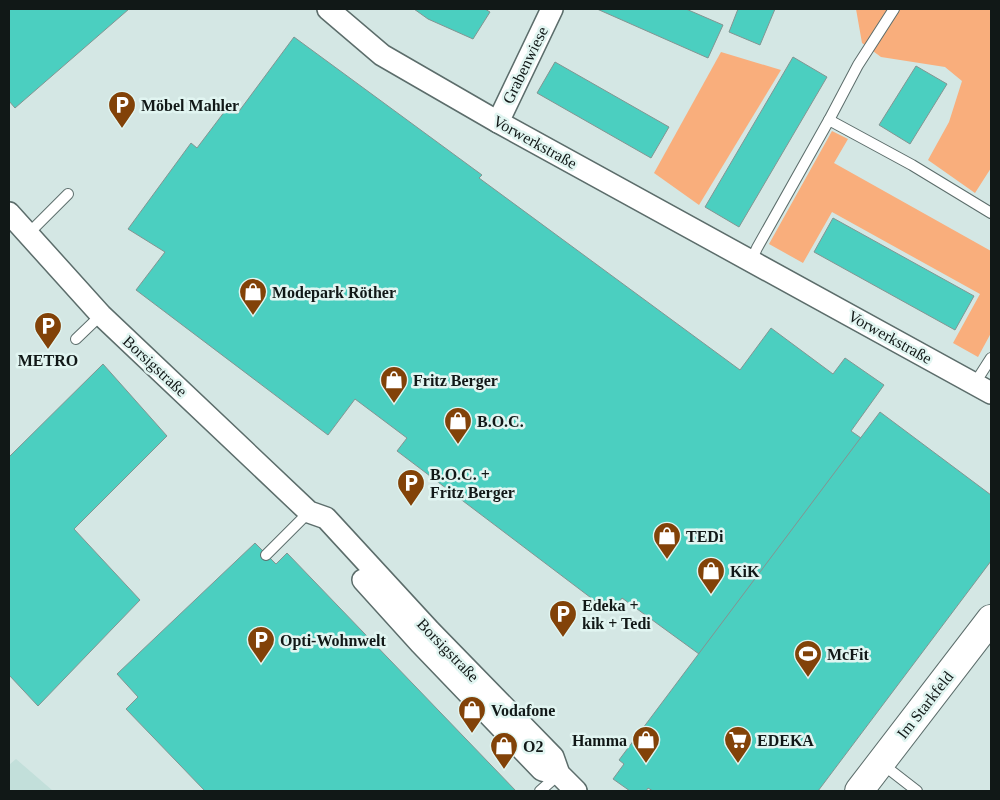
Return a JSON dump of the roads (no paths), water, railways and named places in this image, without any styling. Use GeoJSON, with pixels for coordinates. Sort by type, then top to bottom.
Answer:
{"type":"FeatureCollection","features":[{"type":"Feature","properties":{"kind":"main road","name":"Im Starkfeld"},"geometry":{"type":"LineString","coordinates":[[859,791],[991,619]]}},
{"type":"Feature","properties":{"kind":"street","name":"Vorwerkstraße"},"geometry":{"type":"LineString","coordinates":[[328,9],[382,55],[498,122],[983,388]]}},
{"type":"Feature","properties":{"kind":"street","name":"Grabenwiese"},"geometry":{"type":"LineString","coordinates":[[498,122],[552,9]]}},
{"type":"Feature","properties":{"kind":"street","name":"Borsigstraße"},"geometry":{"type":"LineString","coordinates":[[9,213],[102,315],[309,512],[326,518],[430,631],[553,757],[559,774],[576,791]]}},
{"type":"Feature","properties":{"kind":"lane"},"geometry":{"type":"LineString","coordinates":[[751,261],[858,65],[894,9]]}},
{"type":"Feature","properties":{"kind":"lane"},"geometry":{"type":"LineString","coordinates":[[829,120],[912,165],[991,213]]}},
{"type":"Feature","properties":{"kind":"lane"},"geometry":{"type":"LineString","coordinates":[[28,234],[68,194]]}},
{"type":"Feature","properties":{"kind":"lane"},"geometry":{"type":"LineString","coordinates":[[76,339],[102,315]]}},
{"type":"Feature","properties":{"kind":"lane","name":"Vorwerkstraße"},"geometry":{"type":"LineString","coordinates":[[983,388],[991,358]]}},
{"type":"Feature","properties":{"kind":"lane"},"geometry":{"type":"LineString","coordinates":[[266,555],[309,512]]}},
{"type":"Feature","properties":{"kind":"lane"},"geometry":{"type":"LineString","coordinates":[[881,763],[917,791]]}},
{"type":"Feature","properties":{"kind":"lane"},"geometry":{"type":"LineString","coordinates":[[540,791],[559,774]]}},
{"type":"Feature","properties":{"kind":"place","name":"Möbel Mahler"},"geometry":{"type":"Point","coordinates":[122,129]}},
{"type":"Feature","properties":{"kind":"place","name":"Modepark Röther"},"geometry":{"type":"Point","coordinates":[253,316]}},
{"type":"Feature","properties":{"kind":"place","name":"METRO"},"geometry":{"type":"Point","coordinates":[48,350]}},
{"type":"Feature","properties":{"kind":"place","name":"Fritz Berger"},"geometry":{"type":"Point","coordinates":[394,404]}},
{"type":"Feature","properties":{"kind":"place","name":"B.O.C."},"geometry":{"type":"Point","coordinates":[458,445]}},
{"type":"Feature","properties":{"kind":"place","name":"B.O.C. + Fritz Berger"},"geometry":{"type":"Point","coordinates":[411,507]}},
{"type":"Feature","properties":{"kind":"place","name":"TEDi"},"geometry":{"type":"Point","coordinates":[667,560]}},
{"type":"Feature","properties":{"kind":"place","name":"KiK"},"geometry":{"type":"Point","coordinates":[711,595]}},
{"type":"Feature","properties":{"kind":"place","name":"Edeka + kik + Tedi"},"geometry":{"type":"Point","coordinates":[563,638]}},
{"type":"Feature","properties":{"kind":"place","name":"Opti-Wohnwelt"},"geometry":{"type":"Point","coordinates":[261,664]}},
{"type":"Feature","properties":{"kind":"place","name":"McFit"},"geometry":{"type":"Point","coordinates":[808,678]}},
{"type":"Feature","properties":{"kind":"place","name":"Vodafone"},"geometry":{"type":"Point","coordinates":[472,734]}},
{"type":"Feature","properties":{"kind":"place","name":"Hamma"},"geometry":{"type":"Point","coordinates":[646,764]}},
{"type":"Feature","properties":{"kind":"place","name":"EDEKA"},"geometry":{"type":"Point","coordinates":[738,764]}},
{"type":"Feature","properties":{"kind":"place","name":"O2"},"geometry":{"type":"Point","coordinates":[504,770]}}]}
